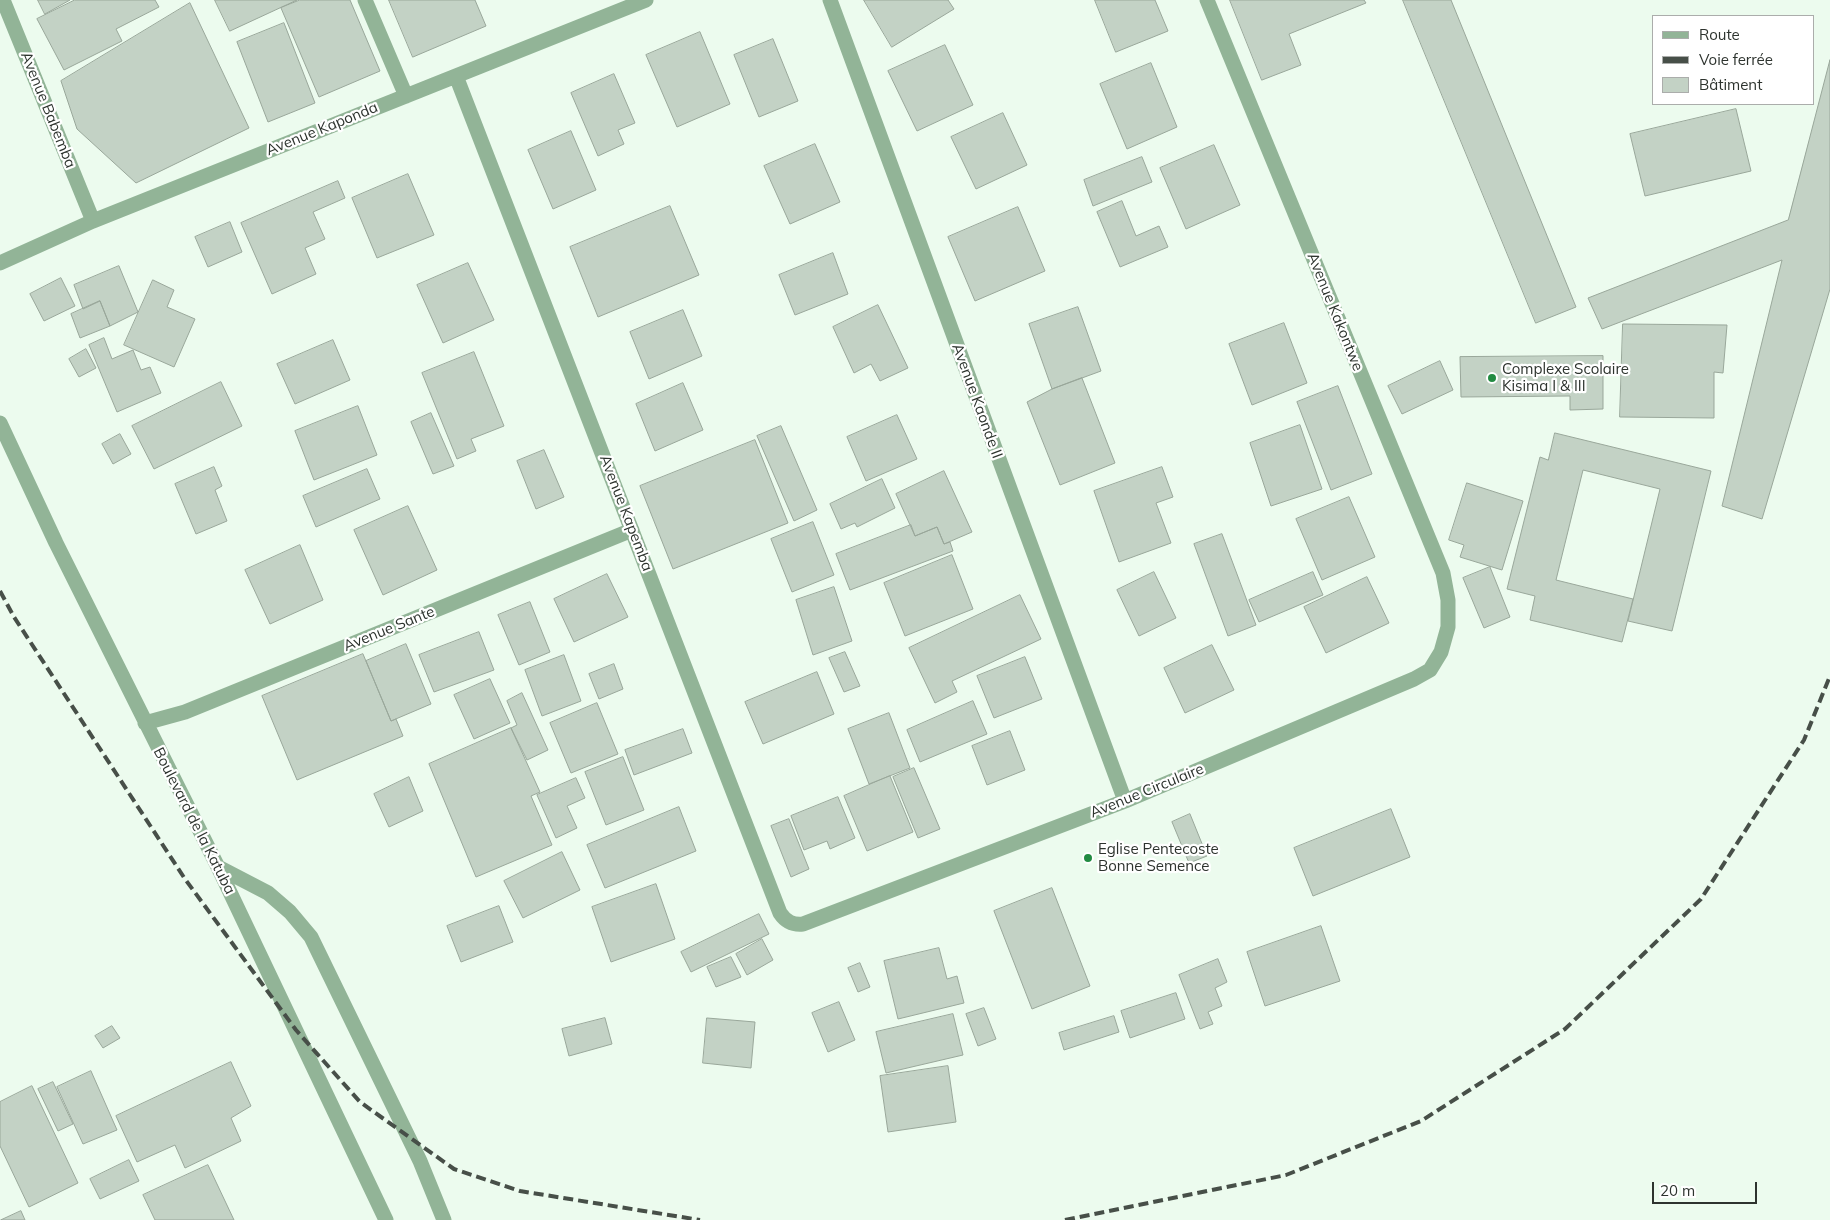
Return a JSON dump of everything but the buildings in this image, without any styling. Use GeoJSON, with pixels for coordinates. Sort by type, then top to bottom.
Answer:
{"type":"FeatureCollection","features":[{"type":"Feature","properties":{"kind":"street","name":"Avenue Babemba"},"geometry":{"type":"LineString","coordinates":[[3,0],[93,221]]}},
{"type":"Feature","properties":{"kind":"street"},"geometry":{"type":"LineString","coordinates":[[365,0],[406,96]]}},
{"type":"Feature","properties":{"kind":"street","name":"Avenue Kaponda"},"geometry":{"type":"LineString","coordinates":[[0,262],[93,221],[646,0]]}},
{"type":"Feature","properties":{"kind":"street","name":"Avenue Kaonde II"},"geometry":{"type":"LineString","coordinates":[[830,0],[1125,801]]}},
{"type":"Feature","properties":{"kind":"street","name":"Avenue Kakontwe"},"geometry":{"type":"LineString","coordinates":[[1207,0],[1443,573],[1448,600],[1448,627]]}},
{"type":"Feature","properties":{"kind":"street","name":"Avenue Kapemba"},"geometry":{"type":"LineString","coordinates":[[456,76],[780,913],[784,919],[795,924],[803,924],[815,920]]}},
{"type":"Feature","properties":{"kind":"street","name":"Boulevard de la Katuba"},"geometry":{"type":"LineString","coordinates":[[0,423],[56,543],[218,866],[386,1220]]}},
{"type":"Feature","properties":{"kind":"street","name":"Avenue Sante"},"geometry":{"type":"LineString","coordinates":[[145,723],[185,712],[632,530]]}},
{"type":"Feature","properties":{"kind":"street","name":"Avenue Circulaire"},"geometry":{"type":"LineString","coordinates":[[815,920],[1125,801],[1405,682],[1430,670],[1441,652],[1448,627]]}},
{"type":"Feature","properties":{"kind":"street"},"geometry":{"type":"LineString","coordinates":[[218,866],[268,893],[290,912],[311,937],[420,1161],[444,1220]]}},
{"type":"Feature","properties":{"kind":"railway"},"geometry":{"type":"LineString","coordinates":[[0,591],[14,617],[185,879],[296,1030],[360,1102],[454,1169],[520,1191],[700,1220]]}},
{"type":"Feature","properties":{"kind":"railway"},"geometry":{"type":"LineString","coordinates":[[1065,1220],[1286,1175],[1421,1121],[1565,1029],[1701,899],[1804,740],[1830,676]]}},
{"type":"Feature","properties":{"kind":"place","name":"Complexe Scolaire Kisima I & III"},"geometry":{"type":"Point","coordinates":[1492,378]}},
{"type":"Feature","properties":{"kind":"place","name":"Eglise Pentecoste Bonne Semence"},"geometry":{"type":"Point","coordinates":[1088,858]}}]}
